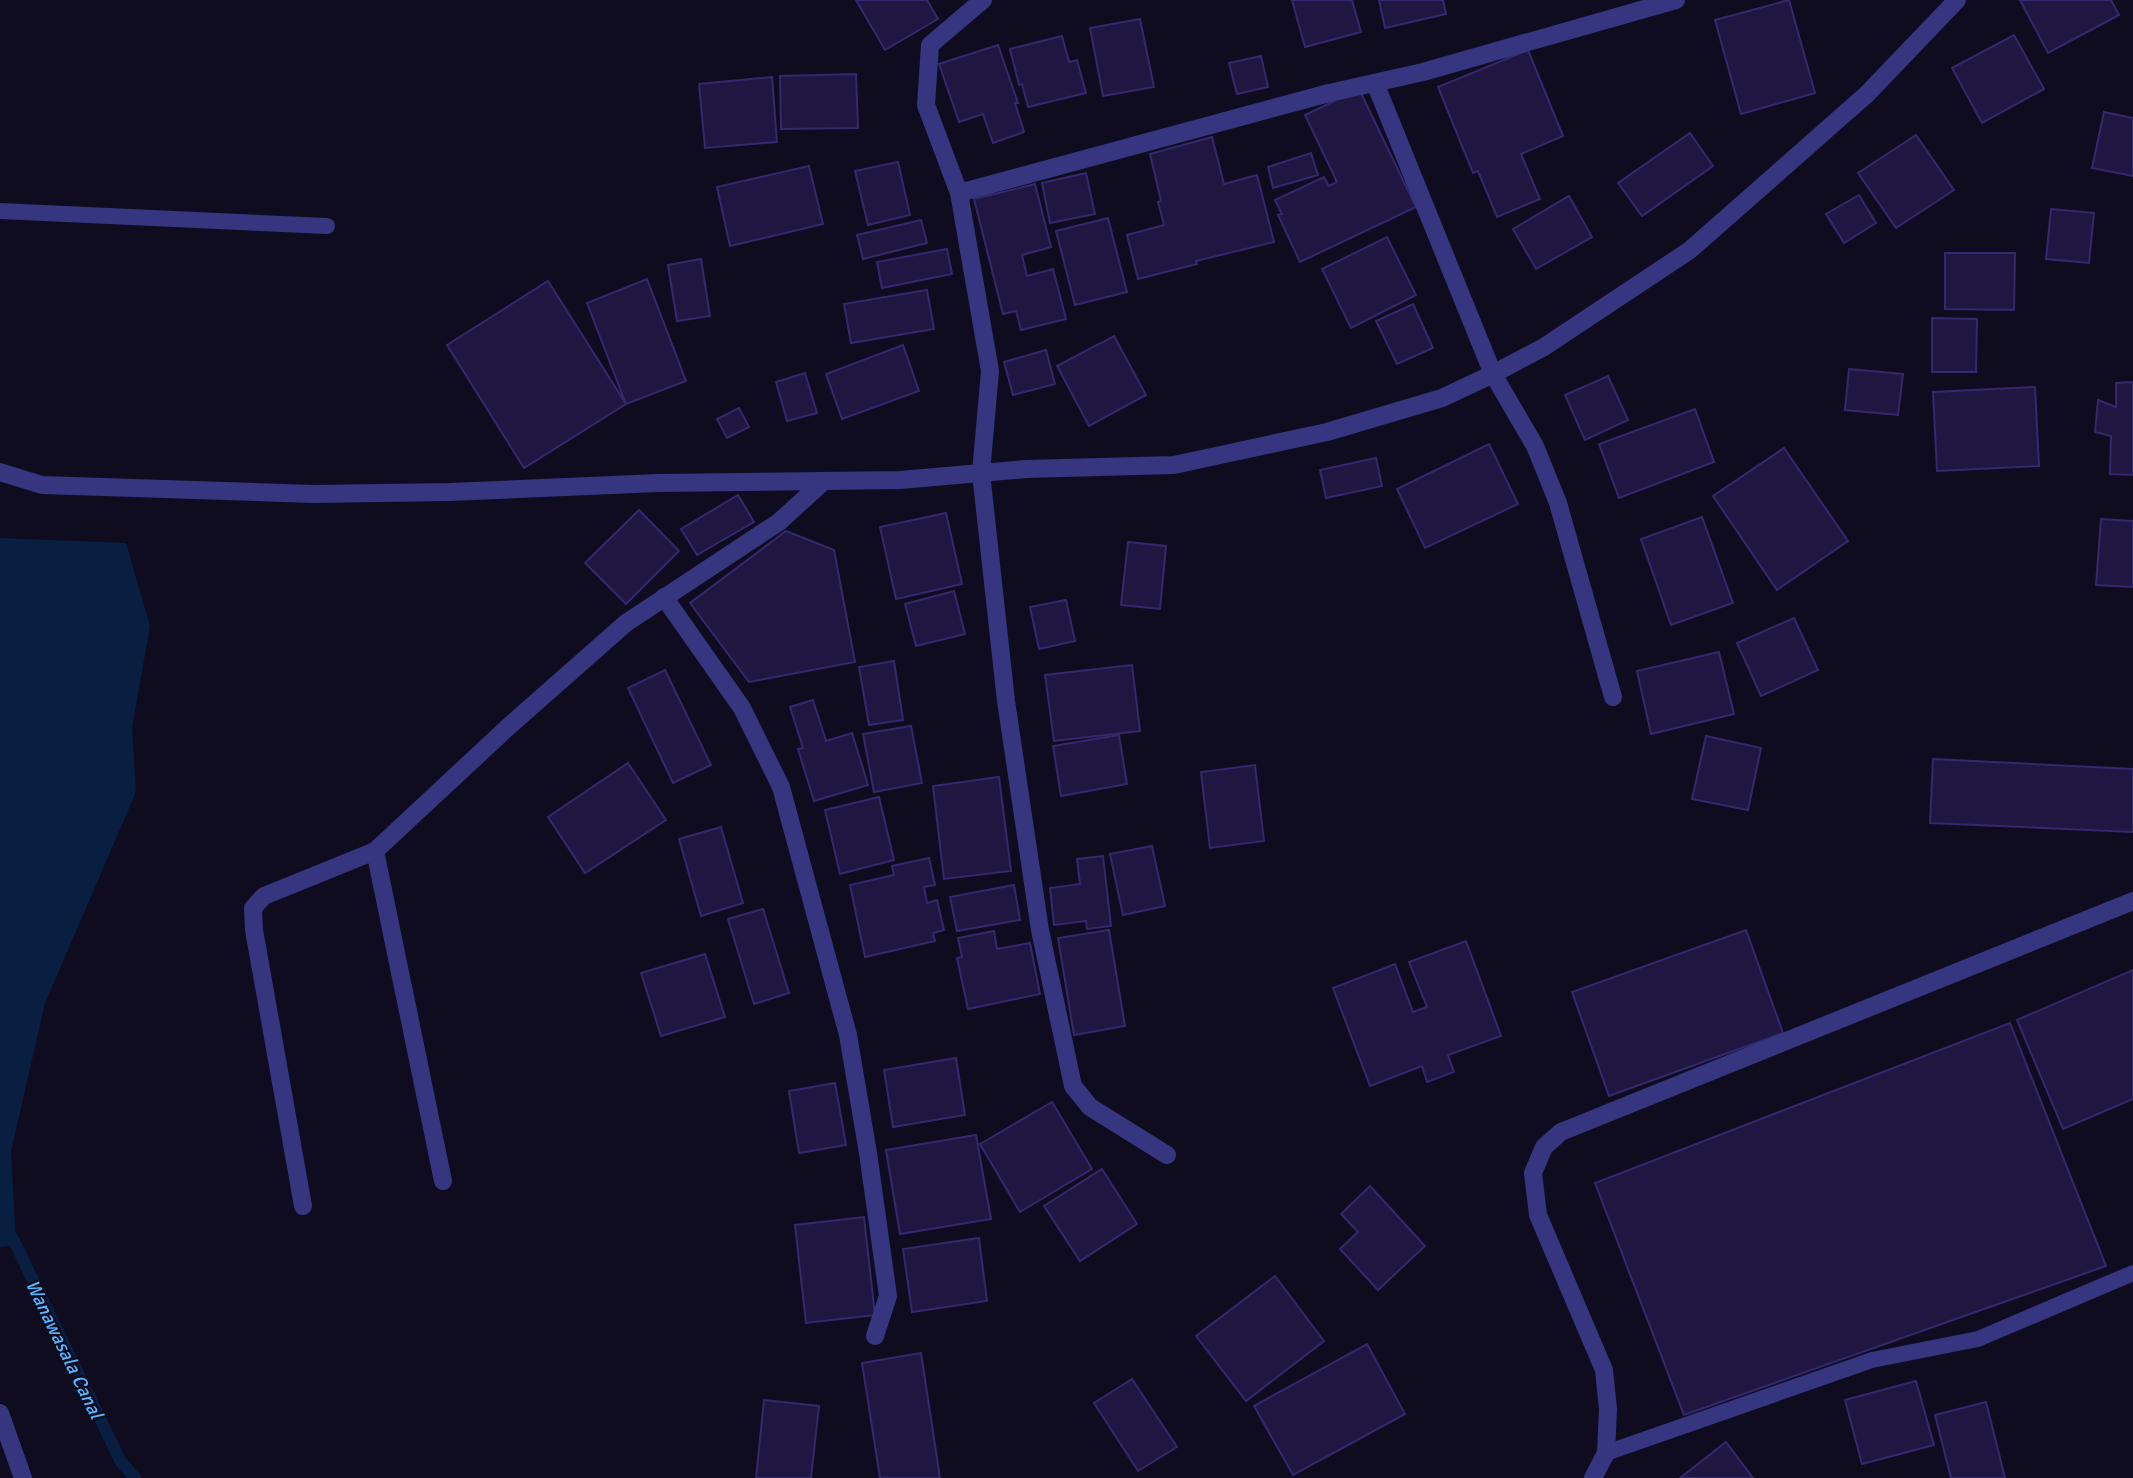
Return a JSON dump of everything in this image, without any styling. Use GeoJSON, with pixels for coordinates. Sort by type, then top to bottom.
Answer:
{"type":"FeatureCollection","features":[{"type":"Feature","properties":{"kind":"street"},"geometry":{"type":"LineString","coordinates":[[983,0],[930,45],[926,106],[959,193],[990,371],[981,473],[1006,701],[1040,930],[1073,1086],[1090,1107],[1167,1155]]}},
{"type":"Feature","properties":{"kind":"street"},"geometry":{"type":"LineString","coordinates":[[959,193],[1315,96],[1423,72],[1676,0]]}},
{"type":"Feature","properties":{"kind":"street"},"geometry":{"type":"LineString","coordinates":[[0,472],[42,485],[313,494],[450,492],[657,483],[900,480],[1026,469],[1174,465],[1327,432],[1442,398],[1493,374],[1544,347],[1690,250],[1867,94],[1957,0]]}},
{"type":"Feature","properties":{"kind":"street"},"geometry":{"type":"LineString","coordinates":[[1375,83],[1493,374],[1535,446],[1558,503],[1614,697]]}},
{"type":"Feature","properties":{"kind":"street"},"geometry":{"type":"LineString","coordinates":[[303,1206],[254,930],[253,908],[264,896],[375,851],[507,728],[626,623],[779,522],[824,481]]}},
{"type":"Feature","properties":{"kind":"street"},"geometry":{"type":"LineString","coordinates":[[664,597],[742,708],[781,787],[850,1048],[868,1153],[888,1296],[875,1336]]}},
{"type":"Feature","properties":{"kind":"street"},"geometry":{"type":"LineString","coordinates":[[375,851],[443,1181]]}},
{"type":"Feature","properties":{"kind":"street"},"geometry":{"type":"LineString","coordinates":[[1593,1478],[1606,1453],[1608,1409],[1604,1370],[1538,1215],[1533,1173],[1544,1147],[1561,1132],[2133,901]]}},
{"type":"Feature","properties":{"kind":"street"},"geometry":{"type":"LineString","coordinates":[[0,1413],[23,1478]]}},
{"type":"Feature","properties":{"kind":"lane"},"geometry":{"type":"LineString","coordinates":[[0,211],[327,226]]}},
{"type":"Feature","properties":{"kind":"lane"},"geometry":{"type":"LineString","coordinates":[[1606,1453],[1872,1360],[1978,1339],[2133,1273]]}},
{"type":"Feature","properties":{"kind":"water"},"geometry":{"type":"Polygon","coordinates":[[[0,538],[126,543],[150,626],[132,728],[136,792],[45,1003],[11,1151],[16,1245],[0,1247],[0,538]]]}},
{"type":"Feature","properties":{"kind":"building"},"geometry":{"type":"Polygon","coordinates":[[[856,0],[927,0],[938,19],[885,50],[856,0]]]}},
{"type":"Feature","properties":{"kind":"building"},"geometry":{"type":"Polygon","coordinates":[[[1292,0],[1352,0],[1361,32],[1305,47],[1292,0]]]}},
{"type":"Feature","properties":{"kind":"building"},"geometry":{"type":"Polygon","coordinates":[[[1379,0],[1443,0],[1446,14],[1385,28],[1379,0]]]}},
{"type":"Feature","properties":{"kind":"building"},"geometry":{"type":"Polygon","coordinates":[[[1789,0],[1815,93],[1741,114],[1715,20],[1789,0]]]}},
{"type":"Feature","properties":{"kind":"building"},"geometry":{"type":"Polygon","coordinates":[[[2020,0],[2111,0],[2119,15],[2048,53],[2020,0]]]}},
{"type":"Feature","properties":{"kind":"building"},"geometry":{"type":"Polygon","coordinates":[[[1140,19],[1154,87],[1103,96],[1090,28],[1140,19]]]}},
{"type":"Feature","properties":{"kind":"building"},"geometry":{"type":"Polygon","coordinates":[[[2014,35],[2044,89],[1982,123],[1952,68],[2014,35]]]}},
{"type":"Feature","properties":{"kind":"building"},"geometry":{"type":"Polygon","coordinates":[[[1062,36],[1069,62],[1077,60],[1086,93],[1028,107],[1010,49],[1062,36]]]}},
{"type":"Feature","properties":{"kind":"building"},"geometry":{"type":"Polygon","coordinates":[[[998,45],[1018,103],[1015,103],[1024,132],[993,143],[983,114],[959,122],[939,64],[998,45]]]}},
{"type":"Feature","properties":{"kind":"building"},"geometry":{"type":"Polygon","coordinates":[[[1528,50],[1563,136],[1521,154],[1540,199],[1497,217],[1478,171],[1473,173],[1438,87],[1528,50]]]}},
{"type":"Feature","properties":{"kind":"building"},"geometry":{"type":"Polygon","coordinates":[[[1261,56],[1268,87],[1237,94],[1229,63],[1261,56]]]}},
{"type":"Feature","properties":{"kind":"building"},"geometry":{"type":"Polygon","coordinates":[[[856,74],[858,128],[781,129],[780,76],[856,74]]]}},
{"type":"Feature","properties":{"kind":"building"},"geometry":{"type":"Polygon","coordinates":[[[772,77],[777,142],[705,148],[699,84],[772,77]]]}},
{"type":"Feature","properties":{"kind":"building"},"geometry":{"type":"Polygon","coordinates":[[[1359,89],[1416,207],[1300,262],[1278,215],[1282,214],[1275,200],[1324,177],[1329,186],[1337,182],[1305,115],[1359,89]]]}},
{"type":"Feature","properties":{"kind":"building"},"geometry":{"type":"Polygon","coordinates":[[[2104,112],[2133,118],[2133,176],[2092,168],[2104,112]]]}},
{"type":"Feature","properties":{"kind":"building"},"geometry":{"type":"Polygon","coordinates":[[[1690,133],[1713,166],[1642,216],[1618,183],[1690,133]]]}},
{"type":"Feature","properties":{"kind":"building"},"geometry":{"type":"Polygon","coordinates":[[[1916,135],[1954,190],[1896,228],[1858,173],[1916,135]]]}},
{"type":"Feature","properties":{"kind":"building"},"geometry":{"type":"Polygon","coordinates":[[[1212,137],[1224,184],[1257,175],[1274,242],[1196,261],[1197,264],[1138,279],[1127,235],[1164,225],[1150,154],[1212,137]]]}},
{"type":"Feature","properties":{"kind":"building"},"geometry":{"type":"Polygon","coordinates":[[[1311,153],[1318,175],[1273,188],[1268,167],[1311,153]]]}},
{"type":"Feature","properties":{"kind":"building"},"geometry":{"type":"Polygon","coordinates":[[[898,162],[910,215],[868,225],[855,171],[898,162]]]}},
{"type":"Feature","properties":{"kind":"building"},"geometry":{"type":"Polygon","coordinates":[[[809,166],[823,224],[730,246],[717,187],[809,166]]]}},
{"type":"Feature","properties":{"kind":"building"},"geometry":{"type":"Polygon","coordinates":[[[1086,173],[1095,214],[1050,223],[1042,183],[1086,173]]]}},
{"type":"Feature","properties":{"kind":"building"},"geometry":{"type":"Polygon","coordinates":[[[1035,184],[1051,247],[1022,255],[1027,276],[1053,269],[1066,319],[1021,330],[1016,311],[1003,314],[974,199],[1035,184]]]}},
{"type":"Feature","properties":{"kind":"building"},"geometry":{"type":"Polygon","coordinates":[[[1859,195],[1876,223],[1844,243],[1826,214],[1859,195]]]}},
{"type":"Feature","properties":{"kind":"building"},"geometry":{"type":"Polygon","coordinates":[[[1569,196],[1592,237],[1536,269],[1513,229],[1569,196]]]}},
{"type":"Feature","properties":{"kind":"building"},"geometry":{"type":"Polygon","coordinates":[[[2051,209],[2094,213],[2089,263],[2046,259],[2051,209]]]}},
{"type":"Feature","properties":{"kind":"building"},"geometry":{"type":"Polygon","coordinates":[[[1108,218],[1127,292],[1075,305],[1056,231],[1108,218]]]}},
{"type":"Feature","properties":{"kind":"building"},"geometry":{"type":"Polygon","coordinates":[[[921,220],[927,243],[863,259],[857,235],[921,220]]]}},
{"type":"Feature","properties":{"kind":"building"},"geometry":{"type":"Polygon","coordinates":[[[1387,237],[1416,295],[1351,328],[1322,269],[1387,237]]]}},
{"type":"Feature","properties":{"kind":"building"},"geometry":{"type":"Polygon","coordinates":[[[947,249],[952,274],[882,288],[877,262],[947,249]]]}},
{"type":"Feature","properties":{"kind":"building"},"geometry":{"type":"Polygon","coordinates":[[[1945,253],[2015,253],[2014,310],[1945,309],[1945,253]]]}},
{"type":"Feature","properties":{"kind":"building"},"geometry":{"type":"Polygon","coordinates":[[[701,259],[710,316],[677,321],[668,265],[701,259]]]}},
{"type":"Feature","properties":{"kind":"building"},"geometry":{"type":"Polygon","coordinates":[[[647,279],[686,381],[626,404],[587,303],[647,279]]]}},
{"type":"Feature","properties":{"kind":"building"},"geometry":{"type":"Polygon","coordinates":[[[548,281],[626,404],[524,468],[447,345],[548,281]]]}},
{"type":"Feature","properties":{"kind":"building"},"geometry":{"type":"Polygon","coordinates":[[[927,290],[934,329],[851,343],[844,304],[927,290]]]}},
{"type":"Feature","properties":{"kind":"building"},"geometry":{"type":"Polygon","coordinates":[[[1413,304],[1433,348],[1397,364],[1376,321],[1413,304]]]}},
{"type":"Feature","properties":{"kind":"building"},"geometry":{"type":"Polygon","coordinates":[[[1932,318],[1977,319],[1976,372],[1932,372],[1932,318]]]}},
{"type":"Feature","properties":{"kind":"building"},"geometry":{"type":"Polygon","coordinates":[[[1114,336],[1146,395],[1089,426],[1057,366],[1114,336]]]}},
{"type":"Feature","properties":{"kind":"building"},"geometry":{"type":"Polygon","coordinates":[[[903,345],[919,391],[842,419],[826,374],[903,345]]]}},
{"type":"Feature","properties":{"kind":"building"},"geometry":{"type":"Polygon","coordinates":[[[1046,350],[1055,384],[1013,395],[1004,362],[1046,350]]]}},
{"type":"Feature","properties":{"kind":"building"},"geometry":{"type":"Polygon","coordinates":[[[1849,369],[1903,374],[1898,415],[1845,410],[1849,369]]]}},
{"type":"Feature","properties":{"kind":"building"},"geometry":{"type":"Polygon","coordinates":[[[805,373],[817,413],[787,421],[776,382],[805,373]]]}},
{"type":"Feature","properties":{"kind":"building"},"geometry":{"type":"Polygon","coordinates":[[[1608,376],[1628,420],[1585,440],[1565,395],[1608,376]]]}},
{"type":"Feature","properties":{"kind":"building"},"geometry":{"type":"Polygon","coordinates":[[[2133,382],[2133,475],[2110,474],[2111,436],[2095,432],[2098,400],[2116,407],[2116,383],[2133,382]]]}},
{"type":"Feature","properties":{"kind":"building"},"geometry":{"type":"Polygon","coordinates":[[[2035,387],[2039,466],[1937,471],[1933,392],[2035,387]]]}},
{"type":"Feature","properties":{"kind":"building"},"geometry":{"type":"Polygon","coordinates":[[[739,408],[749,427],[727,438],[717,419],[739,408]]]}},
{"type":"Feature","properties":{"kind":"building"},"geometry":{"type":"Polygon","coordinates":[[[1695,409],[1714,462],[1619,498],[1599,444],[1695,409]]]}},
{"type":"Feature","properties":{"kind":"building"},"geometry":{"type":"Polygon","coordinates":[[[1489,444],[1518,504],[1425,548],[1397,489],[1489,444]]]}},
{"type":"Feature","properties":{"kind":"building"},"geometry":{"type":"Polygon","coordinates":[[[1784,448],[1848,541],[1777,590],[1713,496],[1784,448]]]}},
{"type":"Feature","properties":{"kind":"building"},"geometry":{"type":"Polygon","coordinates":[[[1376,458],[1382,486],[1326,498],[1320,470],[1376,458]]]}},
{"type":"Feature","properties":{"kind":"building"},"geometry":{"type":"Polygon","coordinates":[[[738,495],[754,522],[697,555],[681,529],[738,495]]]}},
{"type":"Feature","properties":{"kind":"building"},"geometry":{"type":"Polygon","coordinates":[[[639,510],[679,551],[626,604],[585,563],[639,510]]]}},
{"type":"Feature","properties":{"kind":"building"},"geometry":{"type":"Polygon","coordinates":[[[946,513],[962,584],[896,599],[880,527],[946,513]]]}},
{"type":"Feature","properties":{"kind":"building"},"geometry":{"type":"Polygon","coordinates":[[[1702,517],[1733,603],[1671,625],[1641,539],[1702,517]]]}},
{"type":"Feature","properties":{"kind":"building"},"geometry":{"type":"Polygon","coordinates":[[[2101,519],[2133,521],[2133,587],[2096,585],[2101,519]]]}},
{"type":"Feature","properties":{"kind":"building"},"geometry":{"type":"Polygon","coordinates":[[[786,531],[834,550],[855,662],[749,682],[690,603],[786,531]]]}},
{"type":"Feature","properties":{"kind":"building"},"geometry":{"type":"Polygon","coordinates":[[[1128,542],[1166,546],[1160,609],[1121,605],[1128,542]]]}},
{"type":"Feature","properties":{"kind":"building"},"geometry":{"type":"Polygon","coordinates":[[[954,591],[965,634],[916,646],[905,604],[954,591]]]}},
{"type":"Feature","properties":{"kind":"building"},"geometry":{"type":"Polygon","coordinates":[[[1066,600],[1075,641],[1039,649],[1030,607],[1066,600]]]}},
{"type":"Feature","properties":{"kind":"building"},"geometry":{"type":"Polygon","coordinates":[[[1794,618],[1818,670],[1761,696],[1737,643],[1794,618]]]}},
{"type":"Feature","properties":{"kind":"building"},"geometry":{"type":"Polygon","coordinates":[[[1719,652],[1734,714],[1651,734],[1637,671],[1719,652]]]}},
{"type":"Feature","properties":{"kind":"building"},"geometry":{"type":"Polygon","coordinates":[[[894,661],[903,720],[869,725],[859,667],[894,661]]]}},
{"type":"Feature","properties":{"kind":"building"},"geometry":{"type":"Polygon","coordinates":[[[1132,665],[1140,731],[1054,741],[1045,675],[1132,665]]]}},
{"type":"Feature","properties":{"kind":"building"},"geometry":{"type":"Polygon","coordinates":[[[665,670],[711,765],[673,783],[628,688],[665,670]]]}},
{"type":"Feature","properties":{"kind":"building"},"geometry":{"type":"Polygon","coordinates":[[[813,700],[826,741],[852,733],[868,785],[814,801],[798,749],[803,748],[790,707],[813,700]]]}},
{"type":"Feature","properties":{"kind":"building"},"geometry":{"type":"Polygon","coordinates":[[[911,726],[922,783],[874,792],[863,734],[911,726]]]}},
{"type":"Feature","properties":{"kind":"building"},"geometry":{"type":"Polygon","coordinates":[[[1119,735],[1127,784],[1061,796],[1053,746],[1119,735]]]}},
{"type":"Feature","properties":{"kind":"building"},"geometry":{"type":"Polygon","coordinates":[[[1706,736],[1761,748],[1748,810],[1692,799],[1706,736]]]}},
{"type":"Feature","properties":{"kind":"building"},"geometry":{"type":"Polygon","coordinates":[[[1933,759],[2133,769],[2133,832],[1930,823],[1933,759]]]}},
{"type":"Feature","properties":{"kind":"building"},"geometry":{"type":"Polygon","coordinates":[[[628,763],[666,820],[585,873],[548,817],[628,763]]]}},
{"type":"Feature","properties":{"kind":"building"},"geometry":{"type":"Polygon","coordinates":[[[1255,765],[1264,841],[1210,848],[1201,772],[1255,765]]]}},
{"type":"Feature","properties":{"kind":"building"},"geometry":{"type":"Polygon","coordinates":[[[999,777],[1011,871],[944,879],[933,786],[999,777]]]}},
{"type":"Feature","properties":{"kind":"building"},"geometry":{"type":"Polygon","coordinates":[[[879,797],[894,860],[840,874],[825,810],[879,797]]]}},
{"type":"Feature","properties":{"kind":"building"},"geometry":{"type":"Polygon","coordinates":[[[721,827],[743,903],[701,916],[679,839],[721,827]]]}},
{"type":"Feature","properties":{"kind":"building"},"geometry":{"type":"Polygon","coordinates":[[[1152,846],[1165,906],[1123,915],[1110,854],[1152,846]]]}},
{"type":"Feature","properties":{"kind":"building"},"geometry":{"type":"Polygon","coordinates":[[[1103,856],[1111,926],[1087,929],[1086,921],[1054,925],[1050,888],[1080,884],[1077,859],[1103,856]]]}},
{"type":"Feature","properties":{"kind":"building"},"geometry":{"type":"Polygon","coordinates":[[[929,858],[935,885],[924,887],[927,903],[937,900],[944,930],[933,933],[935,941],[865,957],[850,885],[894,875],[892,866],[929,858]]]}},
{"type":"Feature","properties":{"kind":"building"},"geometry":{"type":"Polygon","coordinates":[[[1014,885],[1020,920],[957,931],[950,897],[1014,885]]]}},
{"type":"Feature","properties":{"kind":"building"},"geometry":{"type":"Polygon","coordinates":[[[763,909],[789,993],[754,1004],[728,919],[763,909]]]}},
{"type":"Feature","properties":{"kind":"building"},"geometry":{"type":"Polygon","coordinates":[[[1109,930],[1125,1026],[1074,1035],[1058,938],[1109,930]]]}},
{"type":"Feature","properties":{"kind":"building"},"geometry":{"type":"Polygon","coordinates":[[[1746,930],[1783,1033],[1609,1096],[1572,992],[1746,930]]]}},
{"type":"Feature","properties":{"kind":"building"},"geometry":{"type":"Polygon","coordinates":[[[994,931],[997,949],[1030,943],[1040,994],[968,1009],[957,958],[962,957],[958,938],[994,931]]]}},
{"type":"Feature","properties":{"kind":"building"},"geometry":{"type":"Polygon","coordinates":[[[1466,941],[1501,1036],[1448,1055],[1454,1072],[1427,1082],[1422,1066],[1370,1086],[1333,988],[1395,964],[1413,1012],[1427,1007],[1409,962],[1466,941]]]}},
{"type":"Feature","properties":{"kind":"building"},"geometry":{"type":"Polygon","coordinates":[[[705,954],[725,1017],[661,1036],[641,973],[705,954]]]}},
{"type":"Feature","properties":{"kind":"building"},"geometry":{"type":"Polygon","coordinates":[[[2133,970],[2133,1099],[2063,1129],[2017,1020],[2133,970]]]}},
{"type":"Feature","properties":{"kind":"building"},"geometry":{"type":"Polygon","coordinates":[[[2010,1023],[2106,1266],[1684,1415],[1595,1183],[2010,1023]]]}},
{"type":"Feature","properties":{"kind":"building"},"geometry":{"type":"Polygon","coordinates":[[[956,1058],[965,1115],[893,1127],[884,1070],[956,1058]]]}},
{"type":"Feature","properties":{"kind":"building"},"geometry":{"type":"Polygon","coordinates":[[[835,1083],[846,1145],[799,1153],[789,1091],[835,1083]]]}},
{"type":"Feature","properties":{"kind":"building"},"geometry":{"type":"Polygon","coordinates":[[[1052,1102],[1092,1169],[1020,1212],[980,1144],[1052,1102]]]}},
{"type":"Feature","properties":{"kind":"building"},"geometry":{"type":"Polygon","coordinates":[[[976,1135],[991,1219],[900,1234],[886,1150],[976,1135]]]}},
{"type":"Feature","properties":{"kind":"building"},"geometry":{"type":"Polygon","coordinates":[[[1102,1169],[1137,1224],[1080,1261],[1044,1206],[1102,1169]]]}},
{"type":"Feature","properties":{"kind":"building"},"geometry":{"type":"Polygon","coordinates":[[[1370,1186],[1425,1246],[1378,1290],[1340,1249],[1358,1232],[1341,1214],[1370,1186]]]}},
{"type":"Feature","properties":{"kind":"building"},"geometry":{"type":"Polygon","coordinates":[[[864,1217],[875,1315],[806,1323],[795,1225],[864,1217]]]}},
{"type":"Feature","properties":{"kind":"building"},"geometry":{"type":"Polygon","coordinates":[[[979,1238],[987,1301],[912,1312],[903,1249],[979,1238]]]}},
{"type":"Feature","properties":{"kind":"building"},"geometry":{"type":"Polygon","coordinates":[[[1275,1276],[1324,1341],[1246,1401],[1196,1336],[1275,1276]]]}},
{"type":"Feature","properties":{"kind":"building"},"geometry":{"type":"Polygon","coordinates":[[[1367,1344],[1405,1414],[1293,1475],[1254,1406],[1367,1344]]]}},
{"type":"Feature","properties":{"kind":"building"},"geometry":{"type":"Polygon","coordinates":[[[921,1353],[940,1478],[880,1478],[862,1363],[921,1353]]]}},
{"type":"Feature","properties":{"kind":"building"},"geometry":{"type":"Polygon","coordinates":[[[1132,1379],[1177,1447],[1138,1471],[1094,1403],[1132,1379]]]}},
{"type":"Feature","properties":{"kind":"building"},"geometry":{"type":"Polygon","coordinates":[[[1916,1381],[1934,1445],[1862,1464],[1845,1400],[1916,1381]]]}},
{"type":"Feature","properties":{"kind":"building"},"geometry":{"type":"Polygon","coordinates":[[[764,1400],[819,1406],[811,1478],[756,1478],[764,1400]]]}},
{"type":"Feature","properties":{"kind":"building"},"geometry":{"type":"Polygon","coordinates":[[[1986,1402],[2005,1478],[1951,1478],[1935,1415],[1986,1402]]]}},
{"type":"Feature","properties":{"kind":"building"},"geometry":{"type":"Polygon","coordinates":[[[1726,1442],[1753,1478],[1680,1478],[1726,1442]]]}},
{"type":"Feature","properties":{"kind":"waterway","name":"Wanawasala Canal"},"geometry":{"type":"LineString","coordinates":[[0,1217],[121,1462],[135,1478]]}}]}
